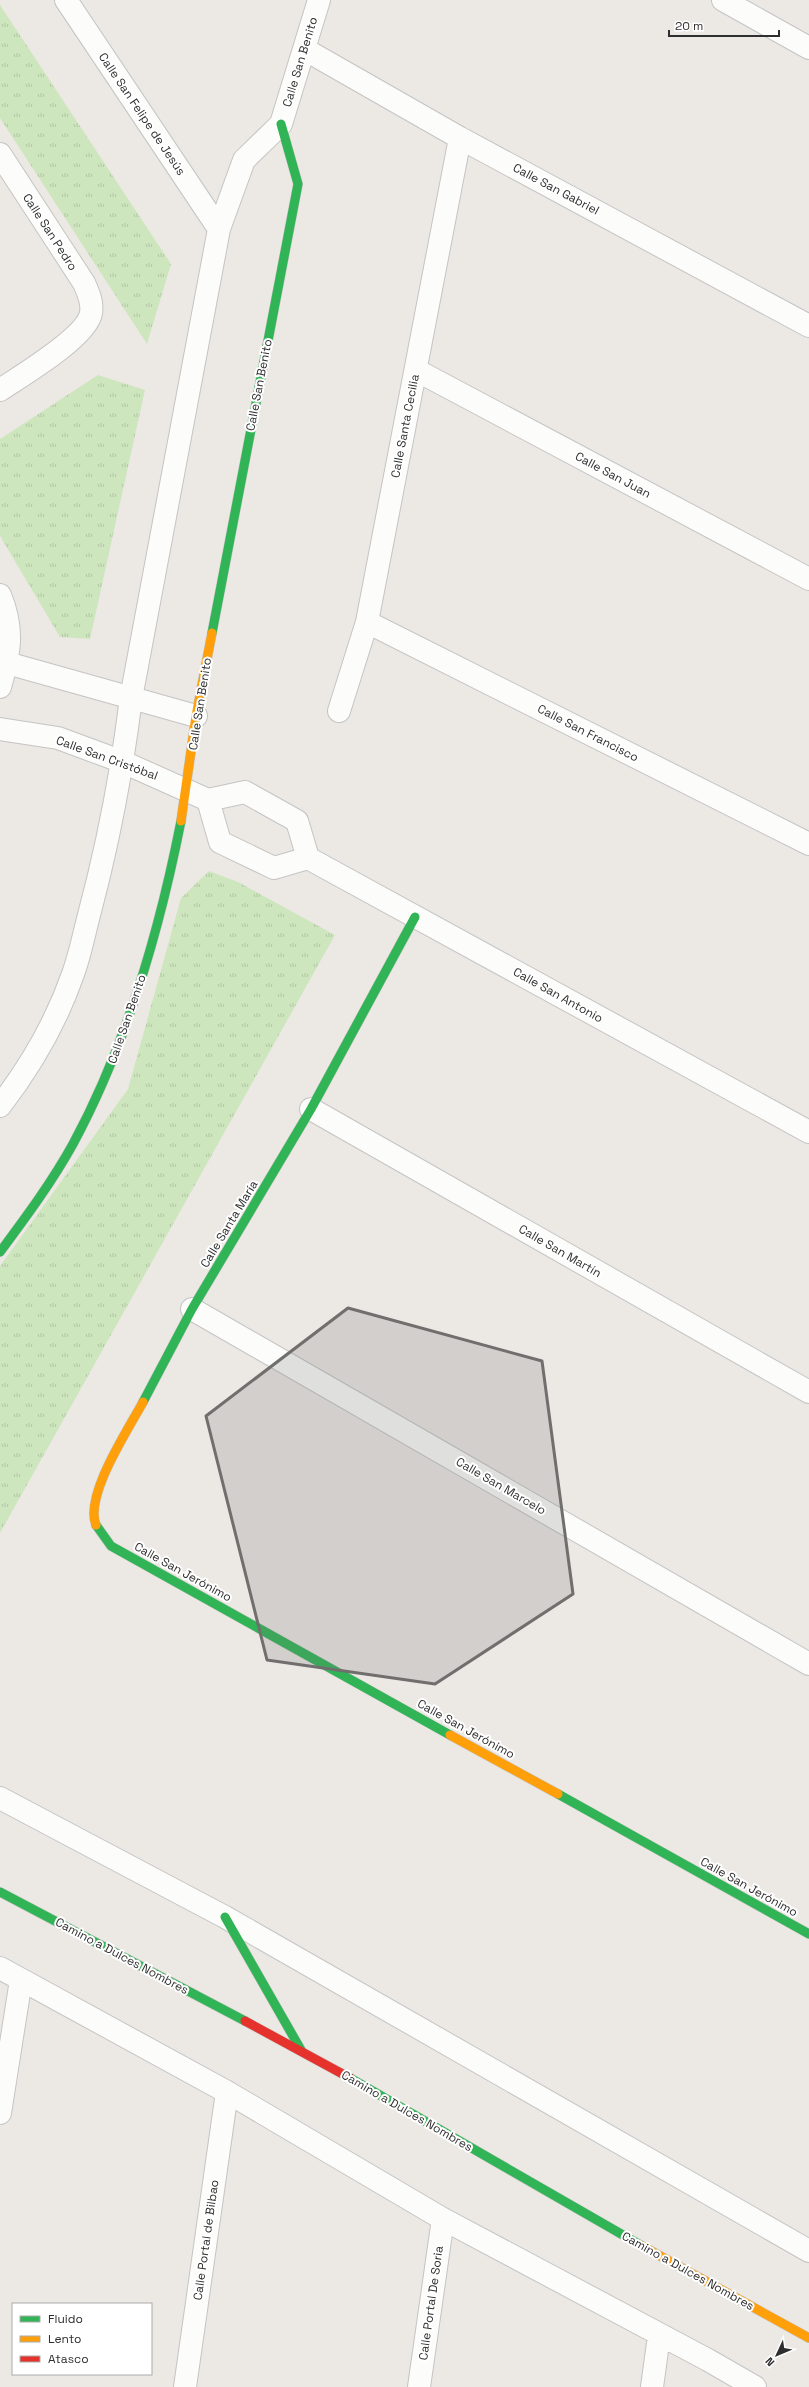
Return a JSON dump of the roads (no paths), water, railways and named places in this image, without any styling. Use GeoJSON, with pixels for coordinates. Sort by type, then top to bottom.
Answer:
{"type":"FeatureCollection","features":[{"type":"Feature","properties":{"kind":"street","name":"Calle San Felipe de Jesús"},"geometry":{"type":"LineString","coordinates":[[66,0],[219,229]]}},
{"type":"Feature","properties":{"kind":"street","name":"Calle San Benito"},"geometry":{"type":"LineString","coordinates":[[0,1106],[14,1087],[46,1034],[73,974],[96,889],[123,762],[131,698],[219,229],[244,160],[281,124],[319,0]]}},
{"type":"Feature","properties":{"kind":"street"},"geometry":{"type":"LineString","coordinates":[[723,0],[809,48]]}},
{"type":"Feature","properties":{"kind":"street","name":"Calle San Gabriel"},"geometry":{"type":"LineString","coordinates":[[304,50],[460,138],[809,326]]}},
{"type":"Feature","properties":{"kind":"street","name":"Calle San Benito"},"geometry":{"type":"LineString","coordinates":[[0,1252],[37,1201],[81,1129],[115,1056],[138,994],[162,904],[188,789],[196,716],[298,184],[281,124]]}},
{"type":"Feature","properties":{"kind":"street","name":"Calle Santa Cecilia"},"geometry":{"type":"LineString","coordinates":[[339,712],[367,622],[460,138]]}},
{"type":"Feature","properties":{"kind":"street","name":"Calle San Pedro"},"geometry":{"type":"LineString","coordinates":[[0,154],[84,283],[90,299],[91,314],[83,327],[71,340],[0,390]]}},
{"type":"Feature","properties":{"kind":"street","name":"Calle San Juan"},"geometry":{"type":"LineString","coordinates":[[416,370],[809,579]]}},
{"type":"Feature","properties":{"kind":"street"},"geometry":{"type":"LineString","coordinates":[[0,595],[8,616],[10,634],[7,663],[0,687]]}},
{"type":"Feature","properties":{"kind":"street","name":"Calle San Francisco"},"geometry":{"type":"LineString","coordinates":[[367,622],[809,844]]}},
{"type":"Feature","properties":{"kind":"street"},"geometry":{"type":"LineString","coordinates":[[7,663],[196,716]]}},
{"type":"Feature","properties":{"kind":"street","name":"Calle San Cristóbal"},"geometry":{"type":"LineString","coordinates":[[0,729],[58,738],[123,762],[188,789]]}},
{"type":"Feature","properties":{"kind":"street"},"geometry":{"type":"LineString","coordinates":[[188,789],[208,800],[245,792],[297,821],[308,858],[274,868],[220,842],[208,800]]}},
{"type":"Feature","properties":{"kind":"street","name":"Calle San Antonio"},"geometry":{"type":"LineString","coordinates":[[308,858],[809,1132]]}},
{"type":"Feature","properties":{"kind":"street","name":"Calle Santa María"},"geometry":{"type":"LineString","coordinates":[[111,1546],[96,1527],[92,1510],[98,1487],[192,1309],[311,1109],[415,917]]}},
{"type":"Feature","properties":{"kind":"street","name":"Calle San Martín"},"geometry":{"type":"LineString","coordinates":[[311,1109],[809,1392]]}},
{"type":"Feature","properties":{"kind":"street","name":"Calle San Marcelo"},"geometry":{"type":"LineString","coordinates":[[192,1309],[809,1664]]}},
{"type":"Feature","properties":{"kind":"street","name":"Calle San Jerónimo"},"geometry":{"type":"LineString","coordinates":[[111,1546],[809,1934]]}},
{"type":"Feature","properties":{"kind":"street"},"geometry":{"type":"LineString","coordinates":[[0,1798],[225,1917],[809,2251]]}},
{"type":"Feature","properties":{"kind":"street","name":"Camino a Dulces Nombres"},"geometry":{"type":"LineString","coordinates":[[0,1892],[301,2050],[711,2285],[809,2338]]}},
{"type":"Feature","properties":{"kind":"street"},"geometry":{"type":"LineString","coordinates":[[225,1917],[301,2050]]}},
{"type":"Feature","properties":{"kind":"street"},"geometry":{"type":"LineString","coordinates":[[0,1968],[227,2092],[443,2219],[659,2336],[708,2360],[755,2387]]}},
{"type":"Feature","properties":{"kind":"street"},"geometry":{"type":"LineString","coordinates":[[0,2113],[21,1980]]}},
{"type":"Feature","properties":{"kind":"street","name":"Calle Portal de Bilbao"},"geometry":{"type":"LineString","coordinates":[[185,2387],[227,2092]]}},
{"type":"Feature","properties":{"kind":"street","name":"Calle Portal De Soria"},"geometry":{"type":"LineString","coordinates":[[419,2387],[443,2219]]}},
{"type":"Feature","properties":{"kind":"street"},"geometry":{"type":"LineString","coordinates":[[652,2387],[659,2336]]}}]}
